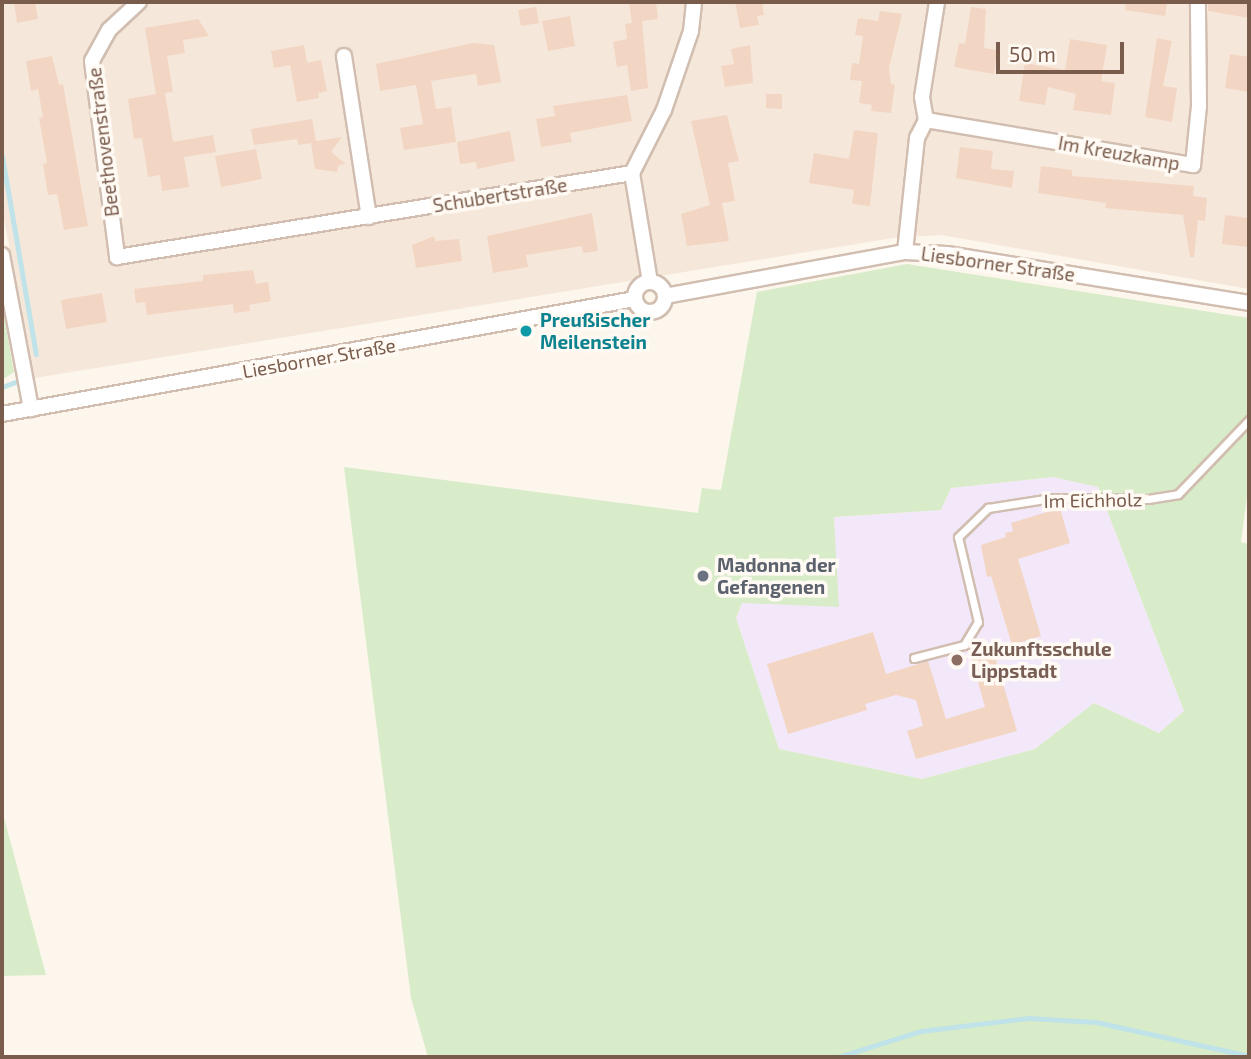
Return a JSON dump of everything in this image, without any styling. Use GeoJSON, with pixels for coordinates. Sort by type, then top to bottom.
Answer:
{"type":"FeatureCollection","features":[{"type":"Feature","properties":{"kind":"street","name":"Beethovenstraße"},"geometry":{"type":"LineString","coordinates":[[117,257],[92,61],[109,30],[139,2]]}},
{"type":"Feature","properties":{"kind":"street"},"geometry":{"type":"LineString","coordinates":[[650,282],[632,173],[664,110],[691,31],[694,2]]}},
{"type":"Feature","properties":{"kind":"street"},"geometry":{"type":"LineString","coordinates":[[905,252],[917,138],[926,120],[922,97],[937,2]]}},
{"type":"Feature","properties":{"kind":"street","name":"Im Kreuzkamp"},"geometry":{"type":"LineString","coordinates":[[926,120],[1193,165],[1199,106],[1198,2]]}},
{"type":"Feature","properties":{"kind":"street"},"geometry":{"type":"LineString","coordinates":[[344,56],[369,217]]}},
{"type":"Feature","properties":{"kind":"street","name":"Schubertstraße"},"geometry":{"type":"LineString","coordinates":[[117,257],[632,173]]}},
{"type":"Feature","properties":{"kind":"street","name":"Liesborner Straße"},"geometry":{"type":"LineString","coordinates":[[665,296],[905,252],[947,254],[1249,303]]}},
{"type":"Feature","properties":{"kind":"street"},"geometry":{"type":"LineString","coordinates":[[2,255],[31,409]]}},
{"type":"Feature","properties":{"kind":"street"},"geometry":{"type":"LineString","coordinates":[[650,282],[662,288],[665,296],[659,308],[651,312],[639,307],[635,299],[639,287],[650,282]]}},
{"type":"Feature","properties":{"kind":"street","name":"Liesborner Straße"},"geometry":{"type":"LineString","coordinates":[[2,414],[635,299]]}},
{"type":"Feature","properties":{"kind":"lane","name":"Im Eichholz"},"geometry":{"type":"LineString","coordinates":[[914,658],[964,645],[978,622],[958,537],[988,508],[1051,498],[1148,499],[1178,494],[1249,420]]}},
{"type":"Feature","properties":{"kind":"shaded area"},"geometry":{"type":"Polygon","coordinates":[[[2,2],[1249,2],[1249,289],[941,235],[893,238],[35,378],[2,209],[2,2]]]}},
{"type":"Feature","properties":{"kind":"shaded area","name":"Zukunftsschule Lippstadt"},"geometry":{"type":"Polygon","coordinates":[[[1053,477],[1098,487],[1184,711],[1159,733],[1094,703],[1035,749],[922,779],[779,749],[736,618],[742,603],[834,517],[941,510],[951,488],[1053,477]]]}},
{"type":"Feature","properties":{"kind":"green space"},"geometry":{"type":"Polygon","coordinates":[[[907,264],[1249,318],[1249,481],[1241,542],[1249,544],[1249,1057],[428,1057],[411,998],[344,467],[698,513],[702,488],[721,490],[757,292],[907,264]],[[1053,477],[951,488],[941,510],[834,517],[839,607],[742,603],[736,618],[779,749],[922,779],[1035,749],[1094,703],[1159,733],[1184,711],[1098,487],[1053,477]]]}},
{"type":"Feature","properties":{"kind":"green space"},"geometry":{"type":"Polygon","coordinates":[[[2,306],[14,372],[2,380],[2,306]]]}},
{"type":"Feature","properties":{"kind":"green space"},"geometry":{"type":"Polygon","coordinates":[[[2,810],[46,975],[2,976],[2,810]]]}},
{"type":"Feature","properties":{"kind":"building"},"geometry":{"type":"Polygon","coordinates":[[[14,2],[35,2],[38,19],[17,23],[14,2]]]}},
{"type":"Feature","properties":{"kind":"building"},"geometry":{"type":"Polygon","coordinates":[[[629,2],[656,2],[658,19],[642,21],[648,88],[631,91],[627,65],[617,67],[613,42],[627,39],[625,24],[632,23],[629,2]]]}},
{"type":"Feature","properties":{"kind":"building"},"geometry":{"type":"Polygon","coordinates":[[[735,2],[762,2],[764,15],[757,16],[759,25],[740,28],[735,2]]]}},
{"type":"Feature","properties":{"kind":"building"},"geometry":{"type":"Polygon","coordinates":[[[1126,2],[1167,2],[1165,16],[1125,10],[1126,2]]]}},
{"type":"Feature","properties":{"kind":"building"},"geometry":{"type":"Polygon","coordinates":[[[1208,2],[1249,2],[1249,18],[1208,11],[1208,2]]]}},
{"type":"Feature","properties":{"kind":"building"},"geometry":{"type":"Polygon","coordinates":[[[536,7],[539,23],[521,26],[518,10],[536,7]]]}},
{"type":"Feature","properties":{"kind":"building"},"geometry":{"type":"Polygon","coordinates":[[[971,7],[986,9],[984,48],[997,50],[994,74],[954,67],[959,43],[965,44],[971,7]]]}},
{"type":"Feature","properties":{"kind":"building"},"geometry":{"type":"Polygon","coordinates":[[[880,11],[902,14],[889,68],[891,84],[895,85],[891,113],[871,111],[872,105],[859,103],[862,81],[850,80],[852,63],[859,64],[863,36],[855,35],[858,18],[878,21],[880,11]]]}},
{"type":"Feature","properties":{"kind":"building"},"geometry":{"type":"Polygon","coordinates":[[[570,16],[575,46],[548,51],[542,21],[570,16]]]}},
{"type":"Feature","properties":{"kind":"building"},"geometry":{"type":"Polygon","coordinates":[[[198,19],[209,36],[183,40],[185,53],[167,56],[173,92],[165,93],[173,142],[213,135],[216,152],[184,157],[189,187],[162,191],[160,175],[148,177],[142,138],[134,139],[128,99],[156,94],[145,28],[198,19]]]}},
{"type":"Feature","properties":{"kind":"building"},"geometry":{"type":"Polygon","coordinates":[[[1157,38],[1172,41],[1163,86],[1177,88],[1172,122],[1145,117],[1157,38]]]}},
{"type":"Feature","properties":{"kind":"building"},"geometry":{"type":"Polygon","coordinates":[[[1070,39],[1107,45],[1101,81],[1115,83],[1111,115],[1073,110],[1076,94],[1048,87],[1045,105],[1019,101],[1025,63],[1065,70],[1070,39]]]}},
{"type":"Feature","properties":{"kind":"building"},"geometry":{"type":"Polygon","coordinates":[[[473,43],[494,45],[501,82],[478,86],[476,74],[431,81],[436,109],[451,107],[456,142],[404,150],[400,128],[423,124],[416,85],[380,91],[376,64],[473,43]]]}},
{"type":"Feature","properties":{"kind":"building"},"geometry":{"type":"Polygon","coordinates":[[[304,45],[307,63],[321,60],[327,91],[318,93],[319,98],[297,102],[290,65],[274,68],[271,51],[304,45]]]}},
{"type":"Feature","properties":{"kind":"building"},"geometry":{"type":"Polygon","coordinates":[[[750,45],[753,83],[725,87],[721,66],[734,64],[731,49],[750,45]]]}},
{"type":"Feature","properties":{"kind":"building"},"geometry":{"type":"Polygon","coordinates":[[[1230,54],[1249,57],[1249,92],[1225,88],[1230,54]]]}},
{"type":"Feature","properties":{"kind":"building"},"geometry":{"type":"Polygon","coordinates":[[[52,56],[59,85],[63,84],[88,226],[64,230],[57,194],[48,195],[43,164],[47,163],[39,118],[43,117],[38,89],[31,91],[26,61],[52,56]]]}},
{"type":"Feature","properties":{"kind":"building"},"geometry":{"type":"Polygon","coordinates":[[[766,94],[782,94],[782,109],[766,108],[766,94]]]}},
{"type":"Feature","properties":{"kind":"building"},"geometry":{"type":"Polygon","coordinates":[[[627,95],[632,121],[570,133],[572,142],[541,147],[536,119],[555,116],[553,106],[627,95]]]}},
{"type":"Feature","properties":{"kind":"building"},"geometry":{"type":"Polygon","coordinates":[[[727,115],[739,161],[728,163],[735,201],[722,203],[729,241],[687,246],[681,214],[710,205],[691,121],[727,115]]]}},
{"type":"Feature","properties":{"kind":"building"},"geometry":{"type":"Polygon","coordinates":[[[312,119],[316,141],[342,137],[331,152],[346,164],[339,165],[337,172],[315,169],[311,143],[298,145],[297,139],[254,145],[251,129],[312,119]]]}},
{"type":"Feature","properties":{"kind":"building"},"geometry":{"type":"Polygon","coordinates":[[[854,130],[878,133],[870,206],[852,204],[854,190],[809,183],[814,153],[849,159],[854,130]]]}},
{"type":"Feature","properties":{"kind":"building"},"geometry":{"type":"Polygon","coordinates":[[[510,131],[515,161],[477,169],[476,162],[460,164],[457,142],[510,131]]]}},
{"type":"Feature","properties":{"kind":"building"},"geometry":{"type":"Polygon","coordinates":[[[960,147],[993,151],[991,169],[1014,171],[1012,188],[956,178],[960,147]]]}},
{"type":"Feature","properties":{"kind":"building"},"geometry":{"type":"Polygon","coordinates":[[[256,149],[262,179],[221,187],[215,156],[256,149]]]}},
{"type":"Feature","properties":{"kind":"building"},"geometry":{"type":"Polygon","coordinates":[[[1041,166],[1072,170],[1072,176],[1194,186],[1193,196],[1207,198],[1205,221],[1198,220],[1194,257],[1190,257],[1183,215],[1105,208],[1106,203],[1038,193],[1041,166]]]}},
{"type":"Feature","properties":{"kind":"building"},"geometry":{"type":"Polygon","coordinates":[[[592,213],[598,251],[583,253],[582,246],[526,255],[528,267],[493,273],[487,236],[592,213]]]}},
{"type":"Feature","properties":{"kind":"building"},"geometry":{"type":"Polygon","coordinates":[[[1225,215],[1249,218],[1249,247],[1222,244],[1225,215]]]}},
{"type":"Feature","properties":{"kind":"building"},"geometry":{"type":"Polygon","coordinates":[[[434,236],[435,241],[459,239],[462,261],[416,268],[412,245],[434,236]]]}},
{"type":"Feature","properties":{"kind":"building"},"geometry":{"type":"Polygon","coordinates":[[[253,270],[256,284],[268,282],[271,301],[249,305],[250,311],[234,313],[233,304],[147,315],[145,302],[136,303],[134,289],[203,281],[203,275],[253,270]]]}},
{"type":"Feature","properties":{"kind":"building"},"geometry":{"type":"Polygon","coordinates":[[[102,293],[107,322],[66,329],[61,300],[102,293]]]}},
{"type":"Feature","properties":{"kind":"building"},"geometry":{"type":"Polygon","coordinates":[[[1060,508],[1070,543],[1018,559],[1041,636],[1012,645],[991,576],[987,577],[981,545],[1006,537],[1005,533],[1013,531],[1011,523],[1060,508]]]}},
{"type":"Feature","properties":{"kind":"building"},"geometry":{"type":"Polygon","coordinates":[[[873,632],[886,674],[928,661],[946,719],[985,707],[969,650],[991,643],[1017,731],[916,759],[907,731],[923,726],[916,700],[896,695],[865,704],[867,710],[788,734],[767,664],[873,632]]]}},
{"type":"Feature","properties":{"kind":"waterway"},"geometry":{"type":"LineString","coordinates":[[2,156],[36,354]]}},
{"type":"Feature","properties":{"kind":"waterway"},"geometry":{"type":"LineString","coordinates":[[2,387],[15,382]]}},
{"type":"Feature","properties":{"kind":"waterway"},"geometry":{"type":"LineString","coordinates":[[838,1057],[921,1031],[1029,1018],[1096,1022],[1249,1056]]}},
{"type":"Feature","properties":{"kind":"place","name":"Preußischer Meilenstein"},"geometry":{"type":"Point","coordinates":[526,331]}},
{"type":"Feature","properties":{"kind":"place","name":"Madonna der Gefangenen"},"geometry":{"type":"Point","coordinates":[703,576]}},
{"type":"Feature","properties":{"kind":"place","name":"Zukunftsschule Lippstadt"},"geometry":{"type":"Point","coordinates":[957,660]}}]}
